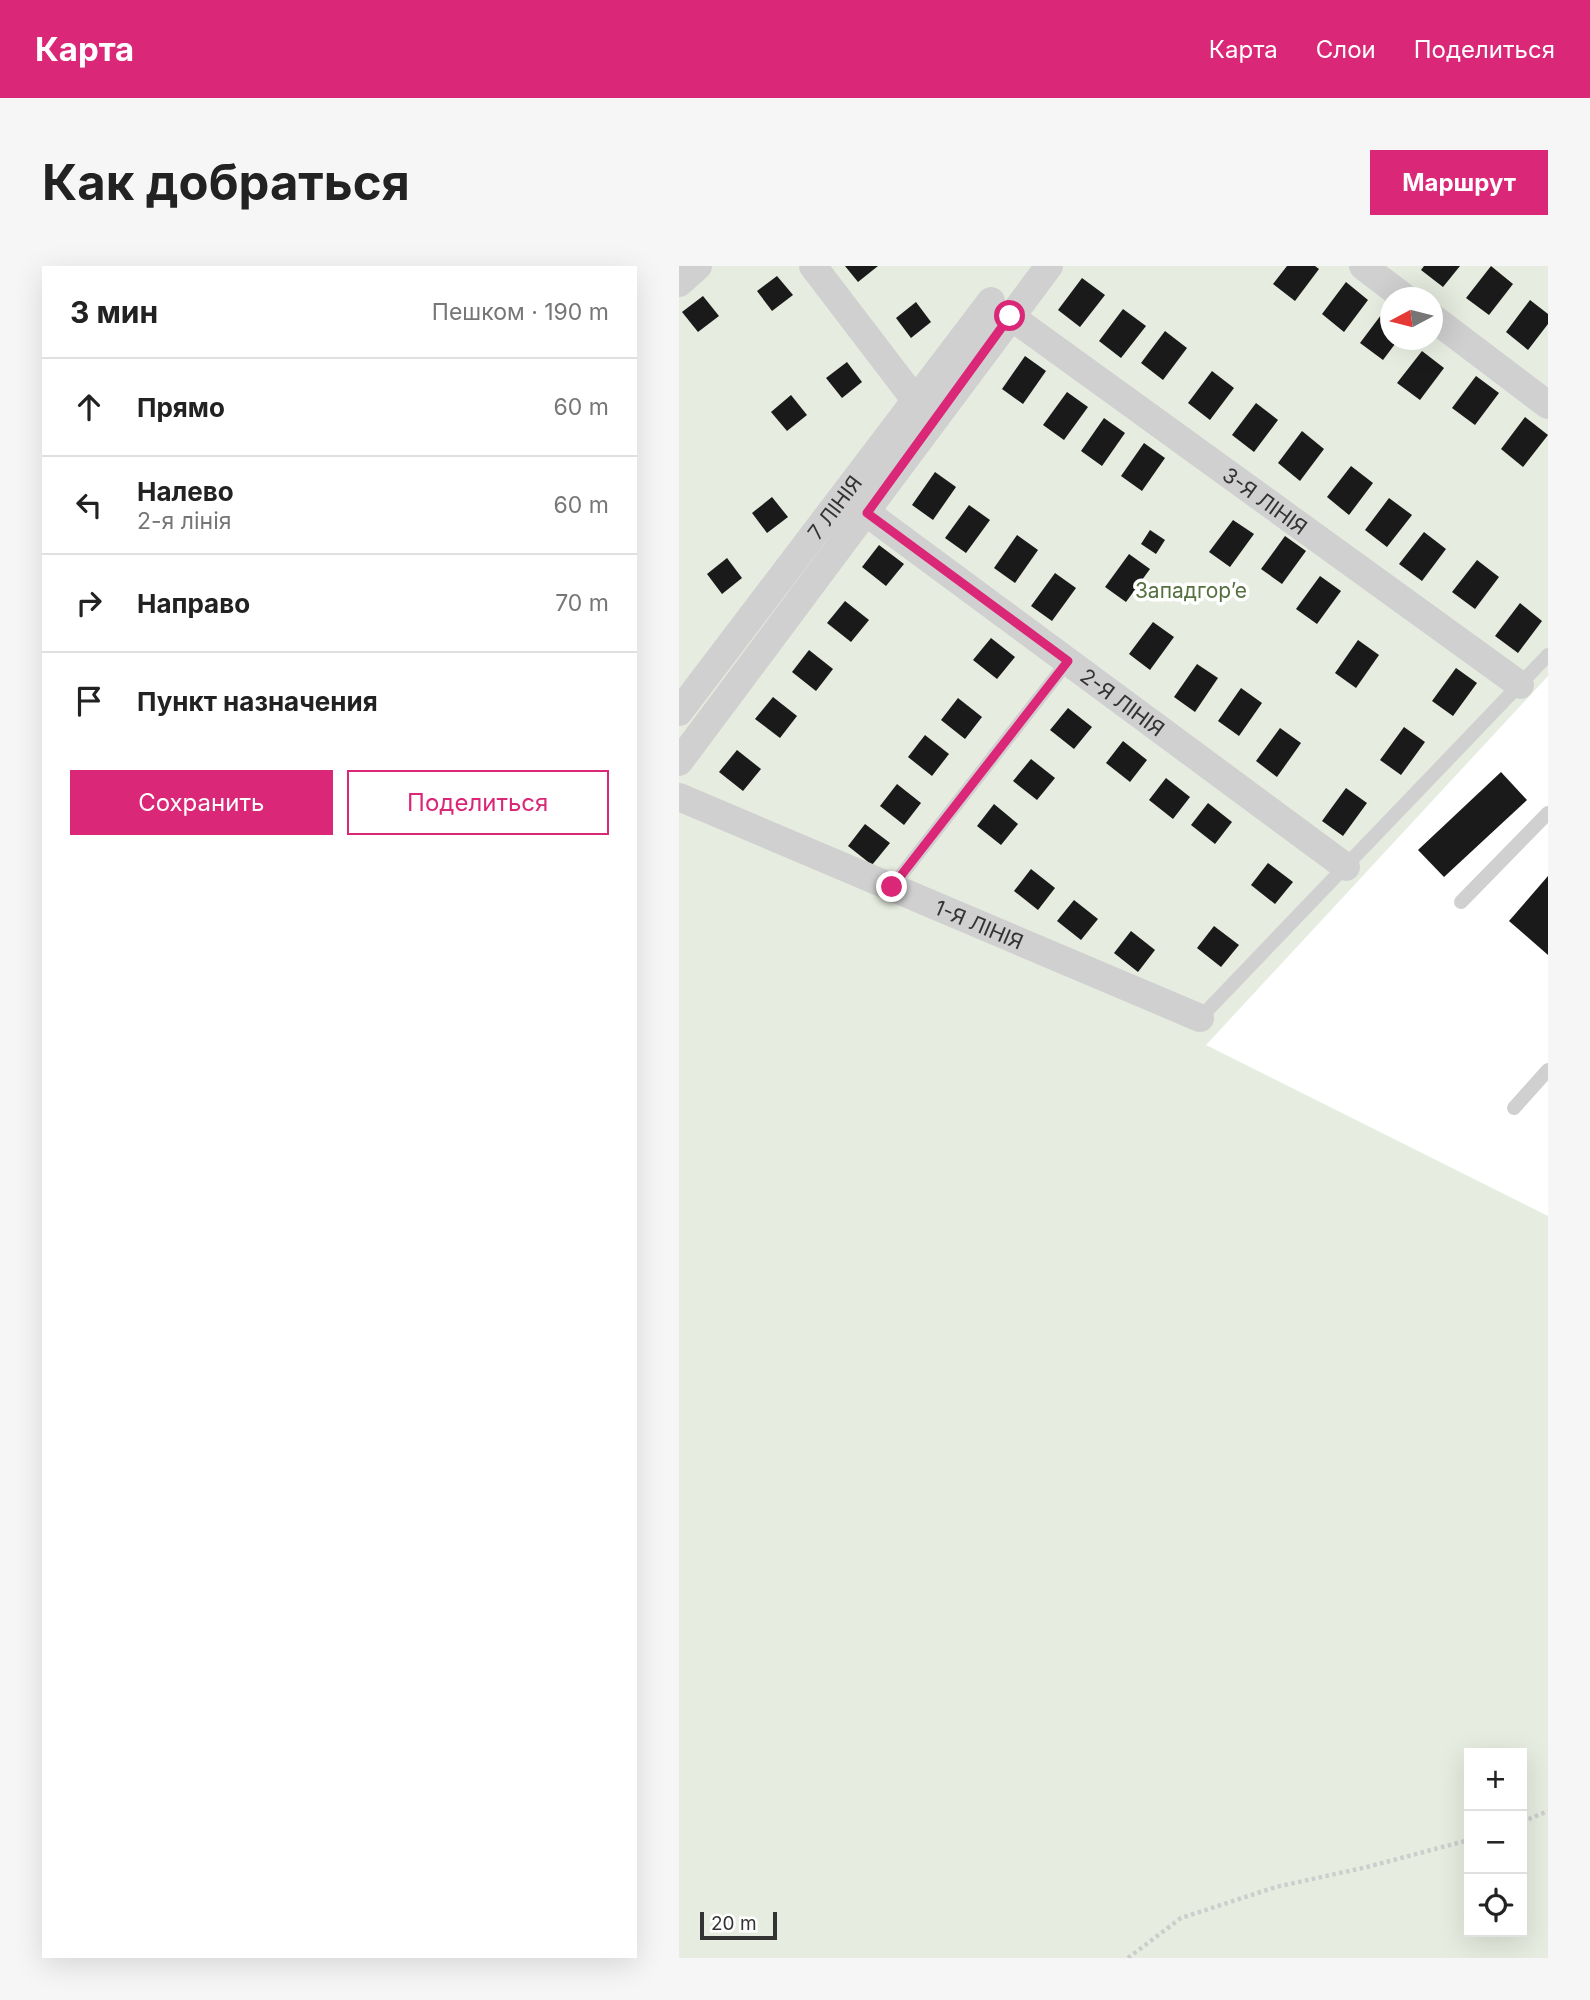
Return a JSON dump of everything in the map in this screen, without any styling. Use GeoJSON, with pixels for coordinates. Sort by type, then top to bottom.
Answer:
{"type":"FeatureCollection","features":[{"type":"Feature","properties":{"kind":"street"},"geometry":{"type":"LineString","coordinates":[[679,283],[698,266]]}},
{"type":"Feature","properties":{"kind":"street"},"geometry":{"type":"LineString","coordinates":[[813,266],[916,401]]}},
{"type":"Feature","properties":{"kind":"street"},"geometry":{"type":"LineString","coordinates":[[679,762],[867,513],[1001,308],[1049,266]]}},
{"type":"Feature","properties":{"kind":"street"},"geometry":{"type":"LineString","coordinates":[[1363,266],[1391,287]]}},
{"type":"Feature","properties":{"kind":"street","name":"7 ЛІНІЯ"},"geometry":{"type":"LineString","coordinates":[[679,712],[916,401],[1001,308]]}},
{"type":"Feature","properties":{"kind":"street","name":"3-Я ЛІНІЯ"},"geometry":{"type":"LineString","coordinates":[[1001,308],[1520,685]]}},
{"type":"Feature","properties":{"kind":"street"},"geometry":{"type":"LineString","coordinates":[[1443,326],[1548,405]]}},
{"type":"Feature","properties":{"kind":"street","name":"2-Я ЛІНІЯ"},"geometry":{"type":"LineString","coordinates":[[867,513],[1346,867]]}},
{"type":"Feature","properties":{"kind":"street","name":"1-Я ЛІНІЯ"},"geometry":{"type":"LineString","coordinates":[[679,797],[1199,1017]]}},
{"type":"Feature","properties":{"kind":"lane"},"geometry":{"type":"LineString","coordinates":[[1199,1017],[1548,655]]}},
{"type":"Feature","properties":{"kind":"lane"},"geometry":{"type":"LineString","coordinates":[[892,887],[1068,661]]}},
{"type":"Feature","properties":{"kind":"lane"},"geometry":{"type":"LineString","coordinates":[[1461,902],[1548,813]]}},
{"type":"Feature","properties":{"kind":"lane"},"geometry":{"type":"LineString","coordinates":[[1514,1108],[1548,1070]]}},
{"type":"Feature","properties":{"kind":"path"},"geometry":{"type":"LineString","coordinates":[[1527,1820],[1548,1811]]}},
{"type":"Feature","properties":{"kind":"path"},"geometry":{"type":"LineString","coordinates":[[1128,1958],[1181,1918],[1276,1887],[1464,1841]]}},
{"type":"Feature","properties":{"kind":"green space","name":"Западгорʼе"},"geometry":{"type":"Polygon","coordinates":[[[679,266],[1548,266],[1548,676],[1206,1045],[1548,1216],[1548,1958],[679,1958],[679,266]]]}},
{"type":"Feature","properties":{"kind":"building"},"geometry":{"type":"Polygon","coordinates":[[[845,266],[878,266],[858,282],[845,266]]]}},
{"type":"Feature","properties":{"kind":"building"},"geometry":{"type":"Polygon","coordinates":[[[1287,266],[1315,266],[1319,269],[1295,301],[1273,284],[1287,266]]]}},
{"type":"Feature","properties":{"kind":"building"},"geometry":{"type":"Polygon","coordinates":[[[1424,266],[1460,266],[1443,287],[1421,270],[1424,266]]]}},
{"type":"Feature","properties":{"kind":"building"},"geometry":{"type":"Polygon","coordinates":[[[1491,266],[1513,284],[1489,315],[1466,298],[1491,266]]]}},
{"type":"Feature","properties":{"kind":"building"},"geometry":{"type":"Polygon","coordinates":[[[777,276],[793,295],[772,311],[757,291],[777,276]]]}},
{"type":"Feature","properties":{"kind":"building"},"geometry":{"type":"Polygon","coordinates":[[[1082,278],[1105,295],[1080,327],[1058,310],[1082,278]]]}},
{"type":"Feature","properties":{"kind":"building"},"geometry":{"type":"Polygon","coordinates":[[[1346,282],[1368,300],[1344,332],[1322,314],[1346,282]]]}},
{"type":"Feature","properties":{"kind":"building"},"geometry":{"type":"Polygon","coordinates":[[[703,296],[719,316],[698,332],[682,312],[703,296]]]}},
{"type":"Feature","properties":{"kind":"building"},"geometry":{"type":"Polygon","coordinates":[[[1530,300],[1548,314],[1548,324],[1528,350],[1506,332],[1530,300]]]}},
{"type":"Feature","properties":{"kind":"building"},"geometry":{"type":"Polygon","coordinates":[[[916,302],[931,322],[911,338],[896,318],[916,302]]]}},
{"type":"Feature","properties":{"kind":"building"},"geometry":{"type":"Polygon","coordinates":[[[1123,309],[1146,326],[1121,358],[1099,341],[1123,309]]]}},
{"type":"Feature","properties":{"kind":"building"},"geometry":{"type":"Polygon","coordinates":[[[1380,316],[1380,350],[1390,350],[1383,360],[1360,343],[1380,316]]]}},
{"type":"Feature","properties":{"kind":"building"},"geometry":{"type":"Polygon","coordinates":[[[1165,331],[1187,348],[1163,380],[1141,363],[1165,331]]]}},
{"type":"Feature","properties":{"kind":"building"},"geometry":{"type":"Polygon","coordinates":[[[1422,351],[1444,368],[1420,400],[1397,383],[1422,351]]]}},
{"type":"Feature","properties":{"kind":"building"},"geometry":{"type":"Polygon","coordinates":[[[1025,356],[1046,371],[1023,404],[1002,389],[1025,356]]]}},
{"type":"Feature","properties":{"kind":"building"},"geometry":{"type":"Polygon","coordinates":[[[847,362],[862,382],[842,398],[826,378],[847,362]]]}},
{"type":"Feature","properties":{"kind":"building"},"geometry":{"type":"Polygon","coordinates":[[[1212,371],[1234,388],[1210,420],[1188,403],[1212,371]]]}},
{"type":"Feature","properties":{"kind":"building"},"geometry":{"type":"Polygon","coordinates":[[[1476,376],[1499,393],[1475,425],[1452,408],[1476,376]]]}},
{"type":"Feature","properties":{"kind":"building"},"geometry":{"type":"Polygon","coordinates":[[[1067,392],[1088,407],[1064,440],[1043,425],[1067,392]]]}},
{"type":"Feature","properties":{"kind":"building"},"geometry":{"type":"Polygon","coordinates":[[[791,395],[807,415],[787,431],[771,412],[791,395]]]}},
{"type":"Feature","properties":{"kind":"building"},"geometry":{"type":"Polygon","coordinates":[[[1256,403],[1278,420],[1254,452],[1232,435],[1256,403]]]}},
{"type":"Feature","properties":{"kind":"building"},"geometry":{"type":"Polygon","coordinates":[[[1525,417],[1548,435],[1523,467],[1501,449],[1525,417]]]}},
{"type":"Feature","properties":{"kind":"building"},"geometry":{"type":"Polygon","coordinates":[[[1104,418],[1125,433],[1102,466],[1081,451],[1104,418]]]}},
{"type":"Feature","properties":{"kind":"building"},"geometry":{"type":"Polygon","coordinates":[[[1302,431],[1324,449],[1300,481],[1278,463],[1302,431]]]}},
{"type":"Feature","properties":{"kind":"building"},"geometry":{"type":"Polygon","coordinates":[[[1144,443],[1165,458],[1142,491],[1121,476],[1144,443]]]}},
{"type":"Feature","properties":{"kind":"building"},"geometry":{"type":"Polygon","coordinates":[[[1351,466],[1373,483],[1349,515],[1327,497],[1351,466]]]}},
{"type":"Feature","properties":{"kind":"building"},"geometry":{"type":"Polygon","coordinates":[[[935,472],[956,487],[933,520],[912,505],[935,472]]]}},
{"type":"Feature","properties":{"kind":"building"},"geometry":{"type":"Polygon","coordinates":[[[772,497],[788,517],[767,533],[752,513],[772,497]]]}},
{"type":"Feature","properties":{"kind":"building"},"geometry":{"type":"Polygon","coordinates":[[[1389,498],[1412,515],[1387,547],[1365,530],[1389,498]]]}},
{"type":"Feature","properties":{"kind":"building"},"geometry":{"type":"Polygon","coordinates":[[[969,505],[990,520],[966,553],[945,538],[969,505]]]}},
{"type":"Feature","properties":{"kind":"building"},"geometry":{"type":"Polygon","coordinates":[[[1233,520],[1254,534],[1230,567],[1209,552],[1233,520]]]}},
{"type":"Feature","properties":{"kind":"building"},"geometry":{"type":"Polygon","coordinates":[[[1150,530],[1165,540],[1156,554],[1141,544],[1150,530]]]}},
{"type":"Feature","properties":{"kind":"building"},"geometry":{"type":"Polygon","coordinates":[[[1424,532],[1446,549],[1422,581],[1399,564],[1424,532]]]}},
{"type":"Feature","properties":{"kind":"building"},"geometry":{"type":"Polygon","coordinates":[[[1017,535],[1038,550],[1015,583],[994,568],[1017,535]]]}},
{"type":"Feature","properties":{"kind":"building"},"geometry":{"type":"Polygon","coordinates":[[[1285,536],[1306,551],[1282,584],[1261,569],[1285,536]]]}},
{"type":"Feature","properties":{"kind":"building"},"geometry":{"type":"Polygon","coordinates":[[[879,545],[904,564],[886,586],[862,567],[879,545]]]}},
{"type":"Feature","properties":{"kind":"building"},"geometry":{"type":"Polygon","coordinates":[[[1129,554],[1150,569],[1126,602],[1105,587],[1129,554]]]}},
{"type":"Feature","properties":{"kind":"building"},"geometry":{"type":"Polygon","coordinates":[[[727,558],[742,578],[722,594],[707,574],[727,558]]]}},
{"type":"Feature","properties":{"kind":"building"},"geometry":{"type":"Polygon","coordinates":[[[1477,560],[1499,577],[1475,609],[1452,592],[1477,560]]]}},
{"type":"Feature","properties":{"kind":"building"},"geometry":{"type":"Polygon","coordinates":[[[1055,573],[1076,588],[1052,621],[1031,606],[1055,573]]]}},
{"type":"Feature","properties":{"kind":"building"},"geometry":{"type":"Polygon","coordinates":[[[1320,576],[1341,591],[1317,624],[1296,609],[1320,576]]]}},
{"type":"Feature","properties":{"kind":"building"},"geometry":{"type":"Polygon","coordinates":[[[845,601],[869,620],[851,642],[827,623],[845,601]]]}},
{"type":"Feature","properties":{"kind":"building"},"geometry":{"type":"Polygon","coordinates":[[[1520,603],[1542,621],[1518,653],[1495,636],[1520,603]]]}},
{"type":"Feature","properties":{"kind":"building"},"geometry":{"type":"Polygon","coordinates":[[[1153,622],[1174,637],[1150,670],[1129,654],[1153,622]]]}},
{"type":"Feature","properties":{"kind":"building"},"geometry":{"type":"Polygon","coordinates":[[[991,638],[1015,657],[997,679],[973,660],[991,638]]]}},
{"type":"Feature","properties":{"kind":"building"},"geometry":{"type":"Polygon","coordinates":[[[1358,640],[1379,655],[1356,688],[1335,673],[1358,640]]]}},
{"type":"Feature","properties":{"kind":"building"},"geometry":{"type":"Polygon","coordinates":[[[809,650],[833,669],[816,691],[792,672],[809,650]]]}},
{"type":"Feature","properties":{"kind":"building"},"geometry":{"type":"Polygon","coordinates":[[[1197,664],[1218,678],[1195,712],[1174,697],[1197,664]]]}},
{"type":"Feature","properties":{"kind":"building"},"geometry":{"type":"Polygon","coordinates":[[[1456,668],[1477,683],[1453,716],[1432,701],[1456,668]]]}},
{"type":"Feature","properties":{"kind":"building"},"geometry":{"type":"Polygon","coordinates":[[[1241,688],[1262,703],[1239,736],[1218,721],[1241,688]]]}},
{"type":"Feature","properties":{"kind":"building"},"geometry":{"type":"Polygon","coordinates":[[[773,697],[797,716],[780,738],[755,719],[773,697]]]}},
{"type":"Feature","properties":{"kind":"building"},"geometry":{"type":"Polygon","coordinates":[[[958,698],[982,717],[965,739],[941,720],[958,698]]]}},
{"type":"Feature","properties":{"kind":"building"},"geometry":{"type":"Polygon","coordinates":[[[1068,708],[1092,727],[1074,749],[1050,730],[1068,708]]]}},
{"type":"Feature","properties":{"kind":"building"},"geometry":{"type":"Polygon","coordinates":[[[1404,727],[1425,742],[1401,775],[1380,760],[1404,727]]]}},
{"type":"Feature","properties":{"kind":"building"},"geometry":{"type":"Polygon","coordinates":[[[1280,728],[1301,743],[1277,777],[1256,761],[1280,728]]]}},
{"type":"Feature","properties":{"kind":"building"},"geometry":{"type":"Polygon","coordinates":[[[925,735],[949,754],[932,776],[908,757],[925,735]]]}},
{"type":"Feature","properties":{"kind":"building"},"geometry":{"type":"Polygon","coordinates":[[[1123,741],[1147,760],[1130,782],[1106,763],[1123,741]]]}},
{"type":"Feature","properties":{"kind":"building"},"geometry":{"type":"Polygon","coordinates":[[[737,750],[761,769],[743,791],[719,772],[737,750]]]}},
{"type":"Feature","properties":{"kind":"building"},"geometry":{"type":"Polygon","coordinates":[[[1031,759],[1055,778],[1037,800],[1013,781],[1031,759]]]}},
{"type":"Feature","properties":{"kind":"building"},"geometry":{"type":"Polygon","coordinates":[[[1501,772],[1527,800],[1444,877],[1418,850],[1501,772]]]}},
{"type":"Feature","properties":{"kind":"building"},"geometry":{"type":"Polygon","coordinates":[[[1166,778],[1190,797],[1173,819],[1149,800],[1166,778]]]}},
{"type":"Feature","properties":{"kind":"building"},"geometry":{"type":"Polygon","coordinates":[[[897,784],[921,803],[904,825],[880,806],[897,784]]]}},
{"type":"Feature","properties":{"kind":"building"},"geometry":{"type":"Polygon","coordinates":[[[1346,788],[1367,803],[1343,836],[1322,821],[1346,788]]]}},
{"type":"Feature","properties":{"kind":"building"},"geometry":{"type":"Polygon","coordinates":[[[1208,803],[1232,822],[1215,844],[1191,825],[1208,803]]]}},
{"type":"Feature","properties":{"kind":"building"},"geometry":{"type":"Polygon","coordinates":[[[994,804],[1018,824],[1001,845],[977,826],[994,804]]]}},
{"type":"Feature","properties":{"kind":"building"},"geometry":{"type":"Polygon","coordinates":[[[865,824],[890,843],[872,865],[848,846],[865,824]]]}},
{"type":"Feature","properties":{"kind":"building"},"geometry":{"type":"Polygon","coordinates":[[[1268,863],[1293,882],[1275,904],[1251,885],[1268,863]]]}},
{"type":"Feature","properties":{"kind":"building"},"geometry":{"type":"Polygon","coordinates":[[[1031,869],[1055,888],[1038,910],[1014,891],[1031,869]]]}},
{"type":"Feature","properties":{"kind":"building"},"geometry":{"type":"Polygon","coordinates":[[[1548,876],[1548,955],[1509,921],[1548,876]]]}},
{"type":"Feature","properties":{"kind":"building"},"geometry":{"type":"Polygon","coordinates":[[[1074,900],[1098,919],[1081,940],[1057,921],[1074,900]]]}},
{"type":"Feature","properties":{"kind":"building"},"geometry":{"type":"Polygon","coordinates":[[[1214,926],[1239,945],[1221,967],[1197,948],[1214,926]]]}},
{"type":"Feature","properties":{"kind":"building"},"geometry":{"type":"Polygon","coordinates":[[[1131,931],[1155,950],[1138,972],[1114,953],[1131,931]]]}},
{"type":"Feature","properties":{"kind":"route"},"geometry":{"type":"LineString","coordinates":[[892,887],[1068,661],[867,513],[1010,316]]}}]}
